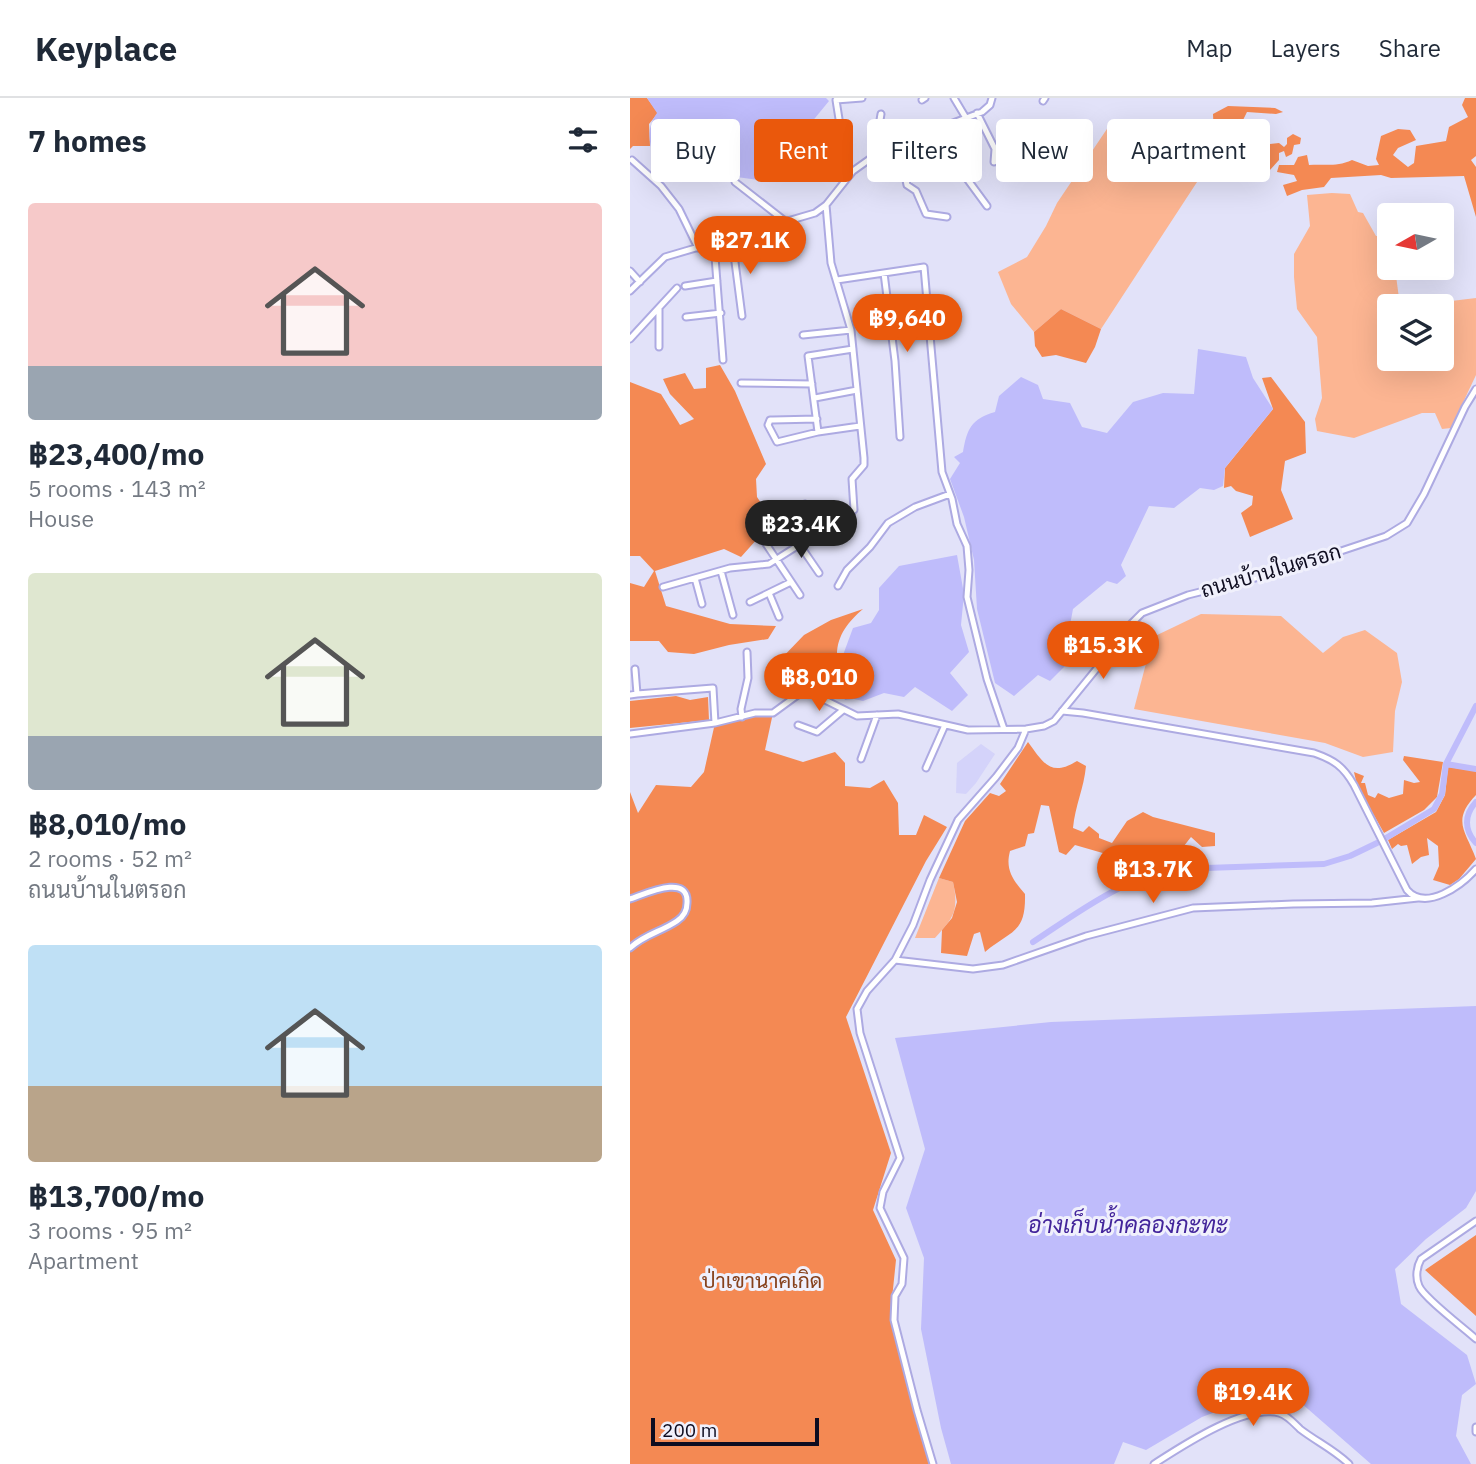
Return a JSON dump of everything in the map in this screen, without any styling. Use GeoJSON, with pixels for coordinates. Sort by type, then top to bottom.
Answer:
{"type":"FeatureCollection","features":[{"type":"Feature","properties":{"kind":"street"},"geometry":{"type":"LineString","coordinates":[[839,119],[836,100],[862,98]]}},
{"type":"Feature","properties":{"kind":"street"},"geometry":{"type":"LineString","coordinates":[[954,98],[966,118],[986,110],[992,98]]}},
{"type":"Feature","properties":{"kind":"street"},"geometry":{"type":"LineString","coordinates":[[977,113],[995,149],[994,162]]}},
{"type":"Feature","properties":{"kind":"street"},"geometry":{"type":"LineString","coordinates":[[880,119],[881,114]]}},
{"type":"Feature","properties":{"kind":"street"},"geometry":{"type":"LineString","coordinates":[[632,160],[661,186],[679,209],[698,248]]}},
{"type":"Feature","properties":{"kind":"street"},"geometry":{"type":"LineString","coordinates":[[853,172],[867,161]]}},
{"type":"Feature","properties":{"kind":"street"},"geometry":{"type":"LineString","coordinates":[[630,291],[665,257],[815,213],[826,205],[843,182]]}},
{"type":"Feature","properties":{"kind":"street"},"geometry":{"type":"LineString","coordinates":[[905,182],[916,191],[926,214],[947,217]]}},
{"type":"Feature","properties":{"kind":"street"},"geometry":{"type":"LineString","coordinates":[[969,182],[987,206]]}},
{"type":"Feature","properties":{"kind":"street"},"geometry":{"type":"LineString","coordinates":[[735,183],[785,222]]}},
{"type":"Feature","properties":{"kind":"street"},"geometry":{"type":"LineString","coordinates":[[663,587],[721,570],[769,564],[854,510],[852,479],[864,465],[853,349],[838,280],[831,263],[826,205]]}},
{"type":"Feature","properties":{"kind":"street"},"geometry":{"type":"LineString","coordinates":[[732,239],[742,316]]}},
{"type":"Feature","properties":{"kind":"street"},"geometry":{"type":"LineString","coordinates":[[714,244],[723,360]]}},
{"type":"Feature","properties":{"kind":"street"},"geometry":{"type":"LineString","coordinates":[[838,280],[924,267],[942,472],[957,524],[967,546],[970,570],[967,597],[986,679],[1004,729]]}},
{"type":"Feature","properties":{"kind":"street"},"geometry":{"type":"LineString","coordinates":[[630,271],[640,282]]}},
{"type":"Feature","properties":{"kind":"street"},"geometry":{"type":"LineString","coordinates":[[884,273],[901,437]]}},
{"type":"Feature","properties":{"kind":"street"},"geometry":{"type":"LineString","coordinates":[[685,286],[717,281]]}},
{"type":"Feature","properties":{"kind":"street"},"geometry":{"type":"LineString","coordinates":[[630,339],[677,288]]}},
{"type":"Feature","properties":{"kind":"street"},"geometry":{"type":"LineString","coordinates":[[659,308],[659,347]]}},
{"type":"Feature","properties":{"kind":"street"},"geometry":{"type":"LineString","coordinates":[[686,317],[721,313]]}},
{"type":"Feature","properties":{"kind":"street"},"geometry":{"type":"LineString","coordinates":[[803,335],[850,330]]}},
{"type":"Feature","properties":{"kind":"street"},"geometry":{"type":"LineString","coordinates":[[818,432],[808,356],[853,349]]}},
{"type":"Feature","properties":{"kind":"street"},"geometry":{"type":"LineString","coordinates":[[741,383],[812,384]]}},
{"type":"Feature","properties":{"kind":"street","name":"ถนนบ้านในตรอก"},"geometry":{"type":"LineString","coordinates":[[630,734],[773,713],[799,694],[808,692],[857,716],[898,714],[968,730],[1044,726],[1054,721],[1126,629],[1142,613],[1188,595],[1275,573],[1386,536],[1407,523],[1476,389]]}},
{"type":"Feature","properties":{"kind":"street"},"geometry":{"type":"LineString","coordinates":[[815,398],[857,390]]}},
{"type":"Feature","properties":{"kind":"street"},"geometry":{"type":"LineString","coordinates":[[817,419],[773,419],[768,425],[777,442],[860,426]]}},
{"type":"Feature","properties":{"kind":"street"},"geometry":{"type":"LineString","coordinates":[[838,586],[847,570],[870,547],[888,523],[915,507],[950,494]]}},
{"type":"Feature","properties":{"kind":"street"},"geometry":{"type":"LineString","coordinates":[[805,504],[828,538]]}},
{"type":"Feature","properties":{"kind":"street"},"geometry":{"type":"LineString","coordinates":[[782,519],[819,573]]}},
{"type":"Feature","properties":{"kind":"street"},"geometry":{"type":"LineString","coordinates":[[764,541],[800,595]]}},
{"type":"Feature","properties":{"kind":"street"},"geometry":{"type":"LineString","coordinates":[[721,570],[733,615]]}},
{"type":"Feature","properties":{"kind":"street"},"geometry":{"type":"LineString","coordinates":[[695,578],[702,604]]}},
{"type":"Feature","properties":{"kind":"street"},"geometry":{"type":"LineString","coordinates":[[750,602],[791,582]]}},
{"type":"Feature","properties":{"kind":"street"},"geometry":{"type":"LineString","coordinates":[[769,593],[779,617]]}},
{"type":"Feature","properties":{"kind":"street"},"geometry":{"type":"LineString","coordinates":[[742,716],[748,678],[747,652]]}},
{"type":"Feature","properties":{"kind":"street"},"geometry":{"type":"LineString","coordinates":[[635,669],[633,694],[713,688],[715,723]]}},
{"type":"Feature","properties":{"kind":"street"},"geometry":{"type":"LineString","coordinates":[[797,725],[817,732],[843,710]]}},
{"type":"Feature","properties":{"kind":"street"},"geometry":{"type":"LineString","coordinates":[[1062,711],[1287,749],[1334,760],[1354,785],[1407,890],[1418,898]]}},
{"type":"Feature","properties":{"kind":"street"},"geometry":{"type":"LineString","coordinates":[[861,759],[877,715]]}},
{"type":"Feature","properties":{"kind":"street"},"geometry":{"type":"LineString","coordinates":[[926,768],[945,725]]}},
{"type":"Feature","properties":{"kind":"street"},"geometry":{"type":"LineString","coordinates":[[933,1464],[916,1410],[894,1320],[895,1296],[902,1284],[904,1258],[880,1209],[883,1192],[900,1158],[857,1018],[857,1009],[862,997],[895,960],[958,820],[1018,748],[1026,729]]}},
{"type":"Feature","properties":{"kind":"street"},"geometry":{"type":"LineString","coordinates":[[895,960],[973,969],[1003,965],[1086,936],[1193,908],[1373,903],[1428,897],[1453,889],[1476,869]]}},
{"type":"Feature","properties":{"kind":"street"},"geometry":{"type":"LineString","coordinates":[[630,899],[669,887],[680,887],[688,900],[684,914],[678,920],[652,932],[630,948]]}},
{"type":"Feature","properties":{"kind":"street"},"geometry":{"type":"LineString","coordinates":[[1476,1221],[1422,1259],[1417,1275],[1419,1286],[1427,1296],[1476,1339]]}},
{"type":"Feature","properties":{"kind":"street"},"geometry":{"type":"LineString","coordinates":[[1154,1464],[1212,1429],[1230,1421],[1268,1412],[1280,1413],[1336,1451],[1349,1464]]}},
{"type":"Feature","properties":{"kind":"shaded area"},"geometry":{"type":"Polygon","coordinates":[[[1107,129],[1107,182],[1197,182],[1101,329],[1061,309],[1034,332],[1011,304],[998,272],[1027,257],[1071,182],[1093,182],[1093,150],[1107,129]]]}},
{"type":"Feature","properties":{"kind":"shaded area"},"geometry":{"type":"Polygon","coordinates":[[[1350,194],[1358,212],[1363,213],[1377,236],[1377,280],[1397,280],[1398,294],[1377,294],[1377,371],[1454,371],[1454,301],[1476,298],[1476,375],[1451,428],[1442,429],[1435,413],[1422,413],[1354,438],[1317,431],[1315,419],[1322,398],[1317,337],[1297,309],[1294,277],[1294,254],[1310,226],[1307,195],[1350,194]]]}},
{"type":"Feature","properties":{"kind":"shaded area"},"geometry":{"type":"Polygon","coordinates":[[[1201,614],[1281,616],[1323,653],[1343,637],[1365,630],[1397,653],[1402,682],[1395,711],[1393,752],[1363,757],[1325,743],[1134,709],[1153,637],[1201,614]]]}},
{"type":"Feature","properties":{"kind":"shaded area"},"geometry":{"type":"Polygon","coordinates":[[[981,744],[995,754],[966,794],[956,793],[957,763],[981,744]]]}},
{"type":"Feature","properties":{"kind":"shaded area"},"geometry":{"type":"Polygon","coordinates":[[[939,878],[953,882],[953,913],[935,938],[915,938],[939,878]]]}},
{"type":"Feature","properties":{"kind":"green space"},"geometry":{"type":"Polygon","coordinates":[[[630,98],[647,98],[658,113],[649,124],[650,146],[633,146],[630,149],[630,98]]]}},
{"type":"Feature","properties":{"kind":"green space"},"geometry":{"type":"Polygon","coordinates":[[[1465,98],[1476,98],[1476,156],[1471,160],[1476,167],[1476,217],[1464,176],[1391,178],[1381,175],[1331,178],[1324,187],[1302,190],[1287,196],[1283,185],[1297,181],[1294,175],[1277,172],[1279,165],[1294,165],[1298,157],[1307,155],[1309,165],[1336,164],[1352,160],[1368,166],[1379,165],[1376,159],[1381,136],[1398,129],[1410,130],[1416,140],[1398,148],[1393,155],[1408,167],[1414,163],[1416,146],[1446,141],[1449,127],[1468,117],[1462,105],[1465,98]]]}},
{"type":"Feature","properties":{"kind":"green space"},"geometry":{"type":"Polygon","coordinates":[[[1228,106],[1275,108],[1283,112],[1247,112],[1244,119],[1213,119],[1213,114],[1228,106]]]}},
{"type":"Feature","properties":{"kind":"green space"},"geometry":{"type":"Polygon","coordinates":[[[1293,134],[1301,138],[1300,144],[1294,145],[1292,154],[1286,157],[1284,151],[1279,153],[1279,160],[1270,170],[1270,144],[1279,143],[1284,147],[1287,138],[1293,134]]]}},
{"type":"Feature","properties":{"kind":"green space"},"geometry":{"type":"Polygon","coordinates":[[[1061,309],[1101,329],[1086,363],[1056,355],[1042,357],[1035,346],[1034,332],[1061,309]]]}},
{"type":"Feature","properties":{"kind":"green space"},"geometry":{"type":"Polygon","coordinates":[[[720,365],[735,391],[766,464],[756,479],[757,497],[773,521],[741,557],[724,549],[655,571],[666,606],[730,624],[776,626],[768,639],[694,654],[668,652],[659,641],[630,641],[630,583],[644,587],[654,571],[640,556],[630,556],[630,382],[661,394],[680,425],[694,419],[670,394],[663,379],[685,373],[694,389],[706,388],[706,368],[720,365]]]}},
{"type":"Feature","properties":{"kind":"green space"},"geometry":{"type":"Polygon","coordinates":[[[1271,377],[1305,422],[1306,453],[1285,461],[1281,490],[1293,519],[1250,537],[1241,513],[1252,505],[1253,496],[1236,491],[1231,486],[1224,488],[1225,468],[1273,409],[1262,378],[1271,377]]]}},
{"type":"Feature","properties":{"kind":"green space"},"geometry":{"type":"Polygon","coordinates":[[[863,609],[842,635],[838,648],[837,677],[830,692],[797,677],[778,662],[804,635],[831,620],[863,609]]]}},
{"type":"Feature","properties":{"kind":"green space"},"geometry":{"type":"Polygon","coordinates":[[[676,696],[690,700],[708,697],[709,720],[630,728],[630,701],[676,696]]]}},
{"type":"Feature","properties":{"kind":"green space","name":"ป่าเขานาคเกิด"},"geometry":{"type":"Polygon","coordinates":[[[773,713],[765,750],[803,762],[835,752],[845,763],[845,786],[870,788],[884,780],[898,803],[899,835],[916,835],[924,815],[947,827],[926,861],[846,1017],[891,1153],[873,1210],[896,1260],[890,1318],[903,1370],[933,1464],[630,1464],[630,792],[638,813],[656,785],[691,787],[704,772],[715,723],[773,713]]]}},
{"type":"Feature","properties":{"kind":"green space"},"geometry":{"type":"Polygon","coordinates":[[[1028,742],[1049,766],[1061,768],[1077,761],[1086,766],[1073,828],[1083,832],[1089,826],[1099,834],[1099,838],[1112,843],[1127,821],[1143,812],[1215,833],[1215,846],[1202,847],[1191,837],[1180,851],[1160,856],[1144,872],[1131,876],[1114,875],[1118,866],[1113,856],[1075,845],[1066,855],[1059,852],[1049,806],[1041,805],[1034,833],[1028,834],[1025,846],[1010,851],[1011,874],[1025,894],[1025,907],[1020,924],[985,952],[980,932],[974,934],[967,956],[941,953],[942,930],[952,918],[957,902],[953,882],[939,878],[965,821],[990,793],[999,796],[1006,791],[1000,784],[1028,742]]]}},
{"type":"Feature","properties":{"kind":"green space"},"geometry":{"type":"Polygon","coordinates":[[[1404,756],[1443,762],[1437,797],[1424,810],[1384,833],[1357,785],[1354,772],[1364,776],[1361,783],[1365,783],[1368,795],[1375,798],[1378,793],[1389,798],[1403,794],[1404,780],[1420,782],[1403,760],[1404,756]]]}},
{"type":"Feature","properties":{"kind":"green space"},"geometry":{"type":"Polygon","coordinates":[[[1448,767],[1476,771],[1476,795],[1468,804],[1462,819],[1476,859],[1459,879],[1450,885],[1433,880],[1439,866],[1438,846],[1427,838],[1429,855],[1412,864],[1407,845],[1398,844],[1392,849],[1388,840],[1436,812],[1445,795],[1448,767]]]}},
{"type":"Feature","properties":{"kind":"green space"},"geometry":{"type":"Polygon","coordinates":[[[1476,1235],[1476,1316],[1425,1270],[1476,1235]]]}},
{"type":"Feature","properties":{"kind":"water"},"geometry":{"type":"Polygon","coordinates":[[[647,98],[826,98],[829,101],[814,119],[754,119],[754,179],[740,177],[740,119],[653,119],[657,113],[647,98]]]}},
{"type":"Feature","properties":{"kind":"water"},"geometry":{"type":"Polygon","coordinates":[[[1198,349],[1246,357],[1253,378],[1273,409],[1225,468],[1223,486],[1214,490],[1200,488],[1174,508],[1149,506],[1121,565],[1126,576],[1117,584],[1107,581],[1073,609],[1068,636],[1078,653],[1050,681],[1038,675],[1014,696],[995,683],[977,609],[974,560],[964,517],[950,479],[960,463],[954,457],[963,452],[966,437],[975,422],[995,412],[999,396],[1021,377],[1038,385],[1043,399],[1070,403],[1082,427],[1107,433],[1133,402],[1163,393],[1194,394],[1198,349]]]}},
{"type":"Feature","properties":{"kind":"water"},"geometry":{"type":"Polygon","coordinates":[[[957,555],[964,594],[961,625],[969,652],[950,673],[968,695],[952,711],[915,687],[904,697],[884,693],[863,701],[845,700],[843,655],[853,628],[871,623],[879,610],[879,588],[899,566],[957,555]]]}},
{"type":"Feature","properties":{"kind":"water","name":"อ่างเก็บน้ำคลองกะทะ"},"geometry":{"type":"Polygon","coordinates":[[[1476,1006],[1476,1191],[1466,1208],[1426,1239],[1395,1269],[1401,1304],[1467,1355],[1476,1384],[1462,1395],[1456,1436],[1471,1464],[1371,1464],[1285,1389],[1202,1417],[1146,1450],[1123,1442],[1114,1464],[951,1464],[921,1329],[924,1258],[906,1208],[925,1149],[895,1038],[1051,1022],[1476,1006]]]}},
{"type":"Feature","properties":{"kind":"waterway"},"geometry":{"type":"LineString","coordinates":[[1386,838],[1434,809],[1442,794],[1446,764],[1476,706]]}},
{"type":"Feature","properties":{"kind":"waterway"},"geometry":{"type":"LineString","coordinates":[[1446,764],[1476,769]]}},
{"type":"Feature","properties":{"kind":"waterway"},"geometry":{"type":"LineString","coordinates":[[1476,802],[1469,812],[1467,822],[1469,833],[1476,843]]}},
{"type":"Feature","properties":{"kind":"waterway"},"geometry":{"type":"LineString","coordinates":[[1033,942],[1084,908],[1120,888],[1157,873],[1177,869],[1324,864],[1350,856],[1377,843]]}}]}
